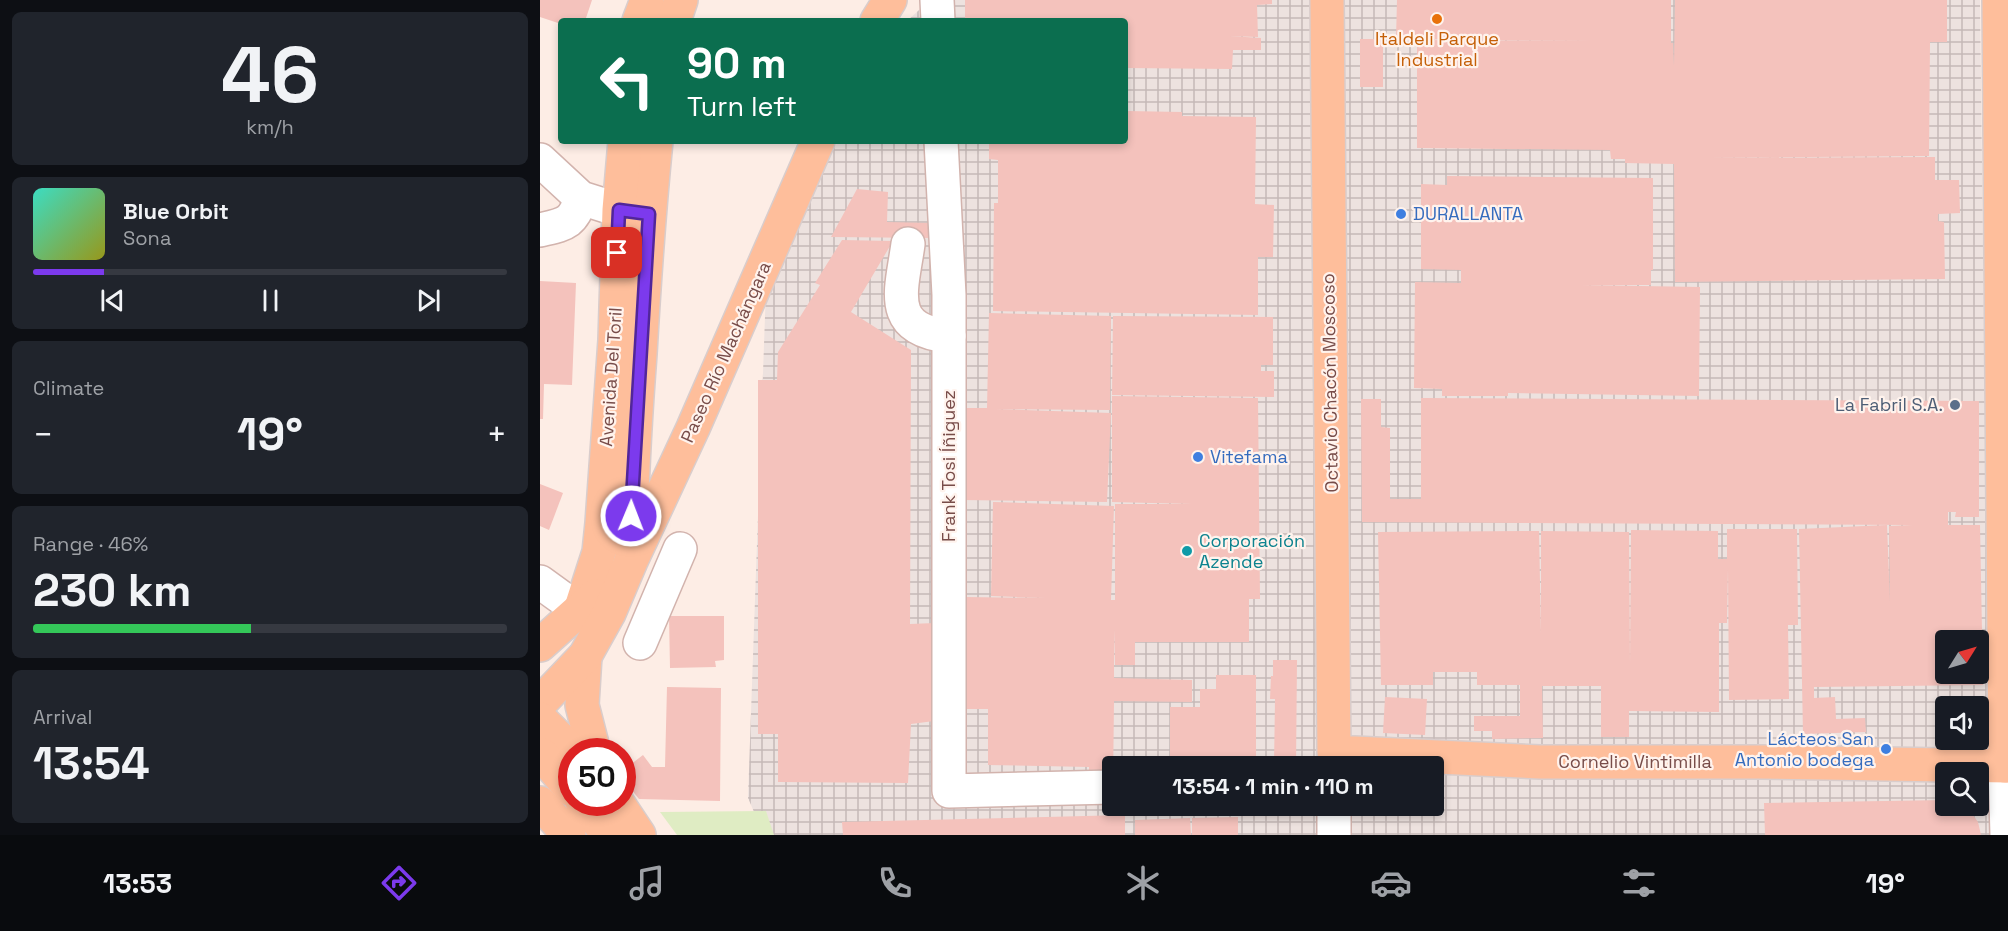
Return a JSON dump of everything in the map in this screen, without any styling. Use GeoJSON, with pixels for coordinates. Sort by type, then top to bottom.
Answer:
{"type":"FeatureCollection","features":[{"type":"Feature","properties":{"kind":"main road"},"geometry":{"type":"LineString","coordinates":[[640,18],[647,0]]}},
{"type":"Feature","properties":{"kind":"main road"},"geometry":{"type":"LineString","coordinates":[[675,18],[681,0]]}},
{"type":"Feature","properties":{"kind":"main road"},"geometry":{"type":"LineString","coordinates":[[880,18],[890,0]]}},
{"type":"Feature","properties":{"kind":"main road","name":"Octavio Chacón Moscoso"},"geometry":{"type":"LineString","coordinates":[[1327,0],[1334,756]]}},
{"type":"Feature","properties":{"kind":"main road"},"geometry":{"type":"LineString","coordinates":[[2000,0],[2007,766]]}},
{"type":"Feature","properties":{"kind":"main road","name":"Avenida Del Toril"},"geometry":{"type":"LineString","coordinates":[[625,144],[634,212],[631,561]]}},
{"type":"Feature","properties":{"kind":"main road","name":"Avenida Del Toril"},"geometry":{"type":"LineString","coordinates":[[580,611],[599,552],[615,340],[634,212],[655,144]]}},
{"type":"Feature","properties":{"kind":"main road","name":"Paseo Río Machángara"},"geometry":{"type":"LineString","coordinates":[[540,703],[585,656],[609,613],[693,429],[817,144]]}},
{"type":"Feature","properties":{"kind":"main road","name":"Paseo Río Machángara"},"geometry":{"type":"LineString","coordinates":[[543,640],[580,611],[631,561]]}},
{"type":"Feature","properties":{"kind":"main road"},"geometry":{"type":"LineString","coordinates":[[585,656],[582,705],[590,738]]}},
{"type":"Feature","properties":{"kind":"main road"},"geometry":{"type":"LineString","coordinates":[[540,719],[560,737],[557,753]]}},
{"type":"Feature","properties":{"kind":"main road","name":"Cornelio Vintimilla"},"geometry":{"type":"LineString","coordinates":[[1444,761],[2007,766]]}},
{"type":"Feature","properties":{"kind":"main road"},"geometry":{"type":"LineString","coordinates":[[540,803],[569,835]]}},
{"type":"Feature","properties":{"kind":"street"},"geometry":{"type":"LineString","coordinates":[[937,0],[938,18]]}},
{"type":"Feature","properties":{"kind":"street","name":"Frank Tosi Íñiguez"},"geometry":{"type":"LineString","coordinates":[[941,144],[949,295],[949,791],[1102,787]]}},
{"type":"Feature","properties":{"kind":"street"},"geometry":{"type":"LineString","coordinates":[[540,160],[581,198],[634,212]]}},
{"type":"Feature","properties":{"kind":"street"},"geometry":{"type":"LineString","coordinates":[[540,230],[567,222],[576,214],[581,198]]}},
{"type":"Feature","properties":{"kind":"street"},"geometry":{"type":"LineString","coordinates":[[908,244],[900,300],[904,313],[912,324],[934,334],[949,336]]}},
{"type":"Feature","properties":{"kind":"street"},"geometry":{"type":"LineString","coordinates":[[640,643],[680,549]]}},
{"type":"Feature","properties":{"kind":"street"},"geometry":{"type":"LineString","coordinates":[[540,582],[580,611]]}},
{"type":"Feature","properties":{"kind":"street"},"geometry":{"type":"LineString","coordinates":[[2007,766],[2007,835]]}},
{"type":"Feature","properties":{"kind":"street"},"geometry":{"type":"LineString","coordinates":[[1334,816],[1334,835]]}},
{"type":"Feature","properties":{"kind":"shaded area"},"geometry":{"type":"Polygon","coordinates":[[[930,0],[1980,0],[1988,630],[1935,630],[1935,684],[1988,684],[1988,696],[1935,696],[1935,750],[1989,750],[1989,744],[2008,835],[764,835],[748,798],[766,288],[787,237],[836,144],[1128,144],[1128,18],[910,18],[930,0]]]}},
{"type":"Feature","properties":{"kind":"green space"},"geometry":{"type":"Polygon","coordinates":[[[766,811],[774,835],[677,835],[660,812],[766,811]]]}},
{"type":"Feature","properties":{"kind":"building"},"geometry":{"type":"Polygon","coordinates":[[[540,0],[592,0],[586,18],[558,18],[558,23],[540,17],[540,0]]]}},
{"type":"Feature","properties":{"kind":"building"},"geometry":{"type":"Polygon","coordinates":[[[965,0],[1272,0],[1272,4],[1257,5],[1258,37],[1229,36],[1261,38],[1261,50],[1233,50],[1232,69],[1128,68],[1128,18],[965,18],[965,0]]]}},
{"type":"Feature","properties":{"kind":"building"},"geometry":{"type":"Polygon","coordinates":[[[1397,0],[1671,0],[1671,43],[1673,43],[1674,66],[1675,0],[1947,0],[1947,42],[1930,42],[1929,156],[1708,158],[1935,157],[1935,180],[1959,180],[1960,213],[1938,214],[1938,221],[1944,222],[1945,279],[1675,282],[1674,164],[1625,163],[1625,159],[1611,159],[1610,150],[1417,148],[1417,40],[1599,41],[1396,39],[1397,0]]]}},
{"type":"Feature","properties":{"kind":"building"},"geometry":{"type":"Polygon","coordinates":[[[1360,39],[1383,39],[1383,87],[1360,87],[1360,39]]]}},
{"type":"Feature","properties":{"kind":"building"},"geometry":{"type":"Polygon","coordinates":[[[1128,111],[1182,112],[1182,116],[1256,117],[1255,204],[1274,205],[1273,257],[1258,257],[1258,315],[993,311],[994,203],[998,203],[998,160],[989,159],[989,144],[1128,144],[1128,111]]]}},
{"type":"Feature","properties":{"kind":"building"},"geometry":{"type":"Polygon","coordinates":[[[1447,176],[1653,178],[1651,285],[1582,285],[1700,287],[1699,396],[1508,393],[1508,396],[1442,396],[1442,389],[1414,388],[1415,282],[1461,283],[1461,270],[1421,269],[1421,184],[1447,185],[1447,176]]]}},
{"type":"Feature","properties":{"kind":"building"},"geometry":{"type":"Polygon","coordinates":[[[857,189],[888,192],[887,222],[931,223],[931,238],[831,237],[857,189]]]}},
{"type":"Feature","properties":{"kind":"building"},"geometry":{"type":"Polygon","coordinates":[[[842,240],[893,241],[851,312],[911,350],[910,624],[935,623],[934,721],[911,724],[908,783],[778,782],[778,734],[758,734],[758,380],[777,380],[778,352],[820,285],[815,283],[842,240]]]}},
{"type":"Feature","properties":{"kind":"building"},"geometry":{"type":"Polygon","coordinates":[[[540,281],[576,283],[572,385],[544,384],[543,419],[540,419],[540,281]]]}},
{"type":"Feature","properties":{"kind":"building"},"geometry":{"type":"Polygon","coordinates":[[[989,313],[1111,316],[1110,410],[995,409],[1111,413],[1107,502],[962,500],[965,408],[987,408],[989,313]]]}},
{"type":"Feature","properties":{"kind":"building"},"geometry":{"type":"Polygon","coordinates":[[[1113,316],[1273,317],[1273,365],[1261,365],[1261,371],[1274,371],[1274,397],[1112,395],[1113,316]]]}},
{"type":"Feature","properties":{"kind":"building"},"geometry":{"type":"Polygon","coordinates":[[[1112,396],[1258,398],[1260,599],[1249,599],[1249,642],[1135,642],[1135,665],[1115,665],[1114,629],[1114,678],[1192,680],[1192,702],[1114,701],[1113,756],[1102,756],[1102,785],[1089,784],[1089,767],[988,765],[988,709],[964,709],[965,597],[1047,598],[991,596],[993,502],[1114,506],[1111,600],[1115,600],[1115,504],[1192,504],[1112,502],[1112,396]]]}},
{"type":"Feature","properties":{"kind":"building"},"geometry":{"type":"Polygon","coordinates":[[[1421,398],[1979,401],[1979,517],[1955,517],[1956,512],[1948,512],[1948,525],[1980,525],[1982,630],[1935,630],[1935,684],[1983,685],[1814,687],[1814,698],[1835,697],[1836,719],[1865,718],[1866,732],[1803,734],[1799,529],[1887,525],[1890,602],[1889,526],[1912,525],[1362,522],[1361,399],[1381,399],[1381,427],[1390,428],[1390,499],[1421,499],[1421,398]]]}},
{"type":"Feature","properties":{"kind":"building"},"geometry":{"type":"Polygon","coordinates":[[[540,484],[563,493],[549,530],[540,526],[540,484]]]}},
{"type":"Feature","properties":{"kind":"building"},"geometry":{"type":"Polygon","coordinates":[[[1727,529],[1797,529],[1798,625],[1788,625],[1789,699],[1729,700],[1728,569],[1727,623],[1719,623],[1719,712],[1629,711],[1629,737],[1601,737],[1601,686],[1542,686],[1543,738],[1492,739],[1492,731],[1474,731],[1474,716],[1520,716],[1520,685],[1477,685],[1477,672],[1433,672],[1433,685],[1381,685],[1378,532],[1539,531],[1541,634],[1541,531],[1629,532],[1630,664],[1631,530],[1718,531],[1718,559],[1727,559],[1727,529]]]}},
{"type":"Feature","properties":{"kind":"building"},"geometry":{"type":"Polygon","coordinates":[[[669,616],[724,616],[724,660],[715,661],[716,667],[670,668],[669,616]]]}},
{"type":"Feature","properties":{"kind":"building"},"geometry":{"type":"Polygon","coordinates":[[[1273,660],[1297,660],[1296,756],[1274,756],[1275,699],[1270,699],[1271,676],[1273,676],[1273,660]]]}},
{"type":"Feature","properties":{"kind":"building"},"geometry":{"type":"Polygon","coordinates":[[[1216,675],[1256,675],[1256,756],[1170,756],[1170,707],[1200,707],[1200,689],[1216,689],[1216,675]]]}},
{"type":"Feature","properties":{"kind":"building"},"geometry":{"type":"Polygon","coordinates":[[[667,687],[721,688],[720,801],[639,799],[636,795],[636,760],[643,755],[652,767],[665,767],[667,687]]]}},
{"type":"Feature","properties":{"kind":"building"},"geometry":{"type":"Polygon","coordinates":[[[1385,697],[1427,699],[1425,735],[1383,733],[1385,697]]]}},
{"type":"Feature","properties":{"kind":"building"},"geometry":{"type":"Polygon","coordinates":[[[1935,800],[1935,816],[1974,816],[1978,822],[1981,835],[1765,835],[1764,803],[1935,800]]]}},
{"type":"Feature","properties":{"kind":"building"},"geometry":{"type":"Polygon","coordinates":[[[1125,816],[1125,835],[843,835],[842,822],[1125,816]]]}},
{"type":"Feature","properties":{"kind":"building"},"geometry":{"type":"Polygon","coordinates":[[[1238,817],[1238,835],[1192,835],[1192,818],[1238,817]]]}},
{"type":"Feature","properties":{"kind":"building"},"geometry":{"type":"Polygon","coordinates":[[[1190,818],[1191,835],[1135,835],[1135,820],[1190,818]]]}},
{"type":"Feature","properties":{"kind":"place","name":"Italdeli Parque Industrial"},"geometry":{"type":"Point","coordinates":[1437,19]}},
{"type":"Feature","properties":{"kind":"place","name":"DURALLANTA"},"geometry":{"type":"Point","coordinates":[1401,214]}},
{"type":"Feature","properties":{"kind":"place","name":"La Fabril S.A."},"geometry":{"type":"Point","coordinates":[1955,405]}},
{"type":"Feature","properties":{"kind":"place","name":"Vitefama"},"geometry":{"type":"Point","coordinates":[1198,457]}},
{"type":"Feature","properties":{"kind":"place","name":"Corporación Azende"},"geometry":{"type":"Point","coordinates":[1187,551]}},
{"type":"Feature","properties":{"kind":"place","name":"Lácteos San Antonio bodega"},"geometry":{"type":"Point","coordinates":[1886,749]}},
{"type":"Feature","properties":{"kind":"route"},"geometry":{"type":"LineString","coordinates":[[617,253],[619,210],[649,214],[631,516]]}}]}
